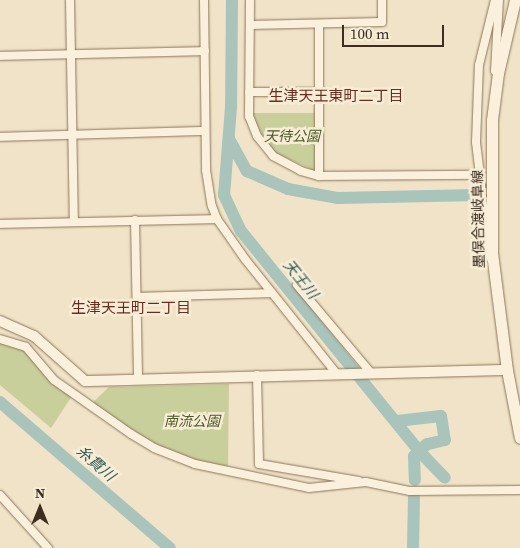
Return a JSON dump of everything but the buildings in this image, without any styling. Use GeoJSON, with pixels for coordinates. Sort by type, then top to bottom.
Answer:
{"type":"FeatureCollection","features":[{"type":"Feature","properties":{"kind":"main road","name":"墨俣合渡岐阜線"},"geometry":{"type":"LineString","coordinates":[[515,0],[497,83],[492,128],[495,278],[507,370],[520,438]]}},
{"type":"Feature","properties":{"kind":"street"},"geometry":{"type":"LineString","coordinates":[[70,0],[74,222]]}},
{"type":"Feature","properties":{"kind":"street"},"geometry":{"type":"LineString","coordinates":[[204,0],[205,131],[208,192],[218,219],[272,293],[338,373]]}},
{"type":"Feature","properties":{"kind":"street"},"geometry":{"type":"LineString","coordinates":[[250,0],[252,126],[264,147],[280,161],[319,176],[480,175]]}},
{"type":"Feature","properties":{"kind":"street"},"geometry":{"type":"LineString","coordinates":[[250,25],[382,22],[382,0]]}},
{"type":"Feature","properties":{"kind":"street"},"geometry":{"type":"LineString","coordinates":[[495,0],[480,65],[476,142],[482,220],[495,278]]}},
{"type":"Feature","properties":{"kind":"street"},"geometry":{"type":"LineString","coordinates":[[497,83],[494,67],[499,0]]}},
{"type":"Feature","properties":{"kind":"street"},"geometry":{"type":"LineString","coordinates":[[319,24],[319,176]]}},
{"type":"Feature","properties":{"kind":"street"},"geometry":{"type":"LineString","coordinates":[[0,56],[204,52]]}},
{"type":"Feature","properties":{"kind":"street"},"geometry":{"type":"LineString","coordinates":[[250,92],[318,92]]}},
{"type":"Feature","properties":{"kind":"street"},"geometry":{"type":"LineString","coordinates":[[0,137],[205,131]]}},
{"type":"Feature","properties":{"kind":"street"},"geometry":{"type":"LineString","coordinates":[[0,224],[218,219]]}},
{"type":"Feature","properties":{"kind":"street"},"geometry":{"type":"LineString","coordinates":[[135,220],[138,297],[138,379]]}},
{"type":"Feature","properties":{"kind":"street"},"geometry":{"type":"LineString","coordinates":[[297,285],[368,373]]}},
{"type":"Feature","properties":{"kind":"street"},"geometry":{"type":"LineString","coordinates":[[138,297],[272,293]]}},
{"type":"Feature","properties":{"kind":"street"},"geometry":{"type":"LineString","coordinates":[[0,321],[34,336],[85,381],[257,375],[507,370]]}},
{"type":"Feature","properties":{"kind":"street"},"geometry":{"type":"LineString","coordinates":[[0,339],[26,348],[54,380],[142,441],[176,457],[208,468],[309,488],[366,482]]}},
{"type":"Feature","properties":{"kind":"street"},"geometry":{"type":"LineString","coordinates":[[257,375],[259,464],[410,491],[520,490]]}},
{"type":"Feature","properties":{"kind":"street"},"geometry":{"type":"LineString","coordinates":[[0,494],[48,548]]}},
{"type":"Feature","properties":{"kind":"green space","name":"天待公園"},"geometry":{"type":"Polygon","coordinates":[[[252,113],[315,113],[315,171],[271,151],[254,123],[252,113]]]}},
{"type":"Feature","properties":{"kind":"green space"},"geometry":{"type":"Polygon","coordinates":[[[0,342],[21,348],[54,383],[72,396],[51,428],[0,385],[0,342]]]}},
{"type":"Feature","properties":{"kind":"green space","name":"南流公園"},"geometry":{"type":"Polygon","coordinates":[[[229,384],[228,468],[205,465],[157,446],[91,404],[109,387],[229,384]]]}},
{"type":"Feature","properties":{"kind":"waterway","name":"天王川"},"geometry":{"type":"LineString","coordinates":[[232,0],[231,107],[224,195],[241,231],[419,451],[445,478]]}},
{"type":"Feature","properties":{"kind":"waterway","name":"天王川"},"geometry":{"type":"LineString","coordinates":[[229,139],[247,171],[288,189],[338,198],[477,195]]}},
{"type":"Feature","properties":{"kind":"waterway","name":"糸貫川"},"geometry":{"type":"LineString","coordinates":[[0,402],[170,548]]}},
{"type":"Feature","properties":{"kind":"waterway","name":"天王川"},"geometry":{"type":"LineString","coordinates":[[397,421],[441,416],[445,440],[427,444],[414,456],[415,480]]}},
{"type":"Feature","properties":{"kind":"waterway"},"geometry":{"type":"LineString","coordinates":[[413,548],[414,497]]}},
{"type":"Feature","properties":{"kind":"district","name":"生津天王東町二丁目"},"geometry":{"type":"Point","coordinates":[336,96]}},
{"type":"Feature","properties":{"kind":"district","name":"生津天王町二丁目"},"geometry":{"type":"Point","coordinates":[131,308]}}]}
